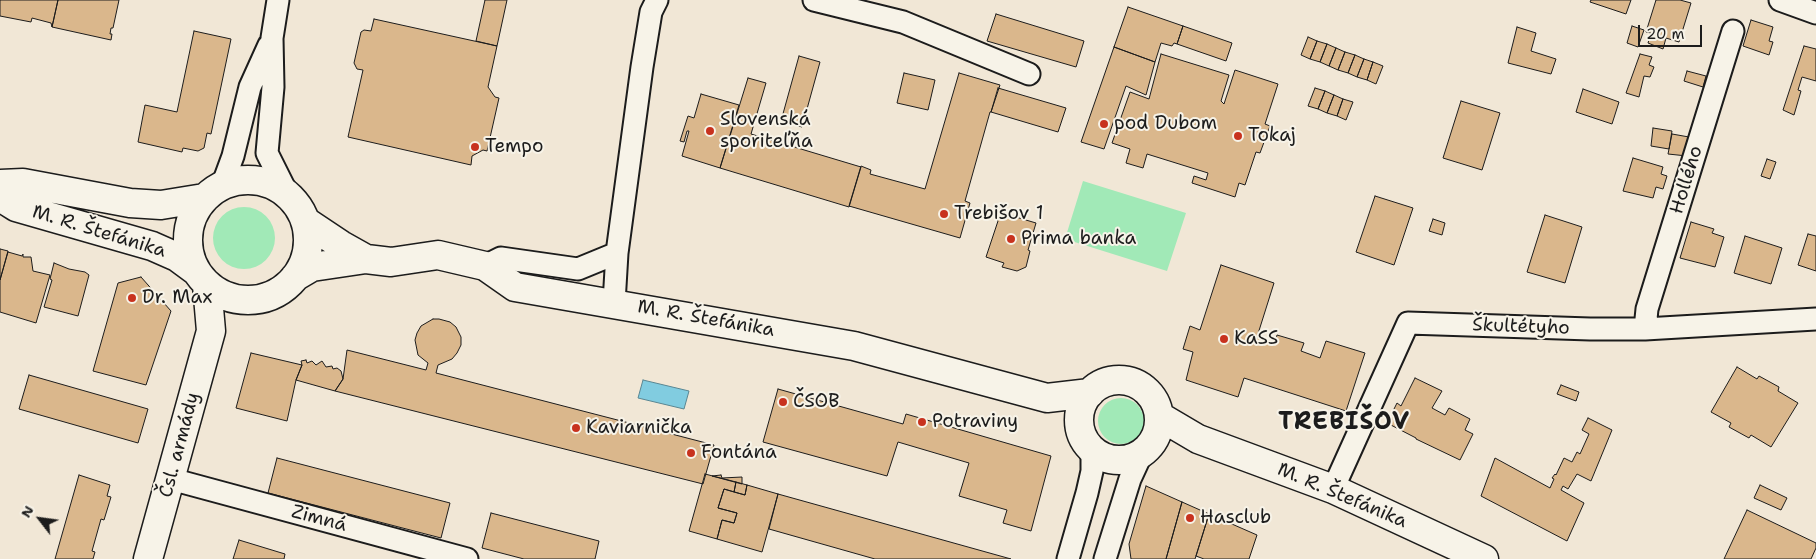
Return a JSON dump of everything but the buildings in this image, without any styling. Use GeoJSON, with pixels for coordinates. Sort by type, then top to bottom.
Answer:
{"type":"FeatureCollection","features":[{"type":"Feature","properties":{"kind":"street"},"geometry":{"type":"LineString","coordinates":[[278,0],[272,38],[273,87],[267,153],[288,195]]}},
{"type":"Feature","properties":{"kind":"street"},"geometry":{"type":"LineString","coordinates":[[614,303],[617,253],[642,67],[651,12],[657,0]]}},
{"type":"Feature","properties":{"kind":"street"},"geometry":{"type":"LineString","coordinates":[[814,0],[903,22],[1028,74]]}},
{"type":"Feature","properties":{"kind":"street"},"geometry":{"type":"LineString","coordinates":[[1780,0],[1816,13]]}},
{"type":"Feature","properties":{"kind":"street","name":"Hollého"},"geometry":{"type":"LineString","coordinates":[[1645,329],[1647,310],[1733,31]]}},
{"type":"Feature","properties":{"kind":"street"},"geometry":{"type":"LineString","coordinates":[[213,192],[243,180],[252,180],[267,183],[282,190],[298,206],[305,221],[308,244],[304,262],[295,277],[282,290],[257,300],[230,298],[215,291],[202,278],[191,260],[187,242],[188,228],[196,208],[213,192],[233,156],[250,87],[272,38]]}},
{"type":"Feature","properties":{"kind":"street","name":"M. R. Štefánika"},"geometry":{"type":"LineString","coordinates":[[0,184],[22,184],[130,204],[161,205],[213,192]]}},
{"type":"Feature","properties":{"kind":"street","name":"M. R. Štefánika"},"geometry":{"type":"LineString","coordinates":[[0,197],[16,207],[152,246],[177,257],[202,278]]}},
{"type":"Feature","properties":{"kind":"street"},"geometry":{"type":"LineString","coordinates":[[305,221],[366,259]]}},
{"type":"Feature","properties":{"kind":"street"},"geometry":{"type":"LineString","coordinates":[[485,266],[501,258],[578,269],[617,253]]}},
{"type":"Feature","properties":{"kind":"street","name":"M. R. Štefánika"},"geometry":{"type":"LineString","coordinates":[[366,259],[391,262],[438,255],[485,266],[515,287],[854,346],[1047,398],[1090,393]]}},
{"type":"Feature","properties":{"kind":"street"},"geometry":{"type":"LineString","coordinates":[[295,277],[312,267],[366,259]]}},
{"type":"Feature","properties":{"kind":"street"},"geometry":{"type":"LineString","coordinates":[[202,278],[211,332]]}},
{"type":"Feature","properties":{"kind":"street"},"geometry":{"type":"LineString","coordinates":[[211,332],[245,300]]}},
{"type":"Feature","properties":{"kind":"street","name":"Škultétyho"},"geometry":{"type":"LineString","coordinates":[[1333,489],[1408,323],[1645,329],[1816,319]]}},
{"type":"Feature","properties":{"kind":"street","name":"Čsl. armády"},"geometry":{"type":"LineString","coordinates":[[148,559],[211,332]]}},
{"type":"Feature","properties":{"kind":"street"},"geometry":{"type":"LineString","coordinates":[[1068,559],[1092,471],[1080,413],[1090,393],[1097,387],[1114,380],[1132,382],[1141,386],[1154,399],[1159,416],[1158,430],[1130,479],[1105,559]]}},
{"type":"Feature","properties":{"kind":"street","name":"M. R. Štefánika"},"geometry":{"type":"LineString","coordinates":[[1047,398],[1086,438]]}},
{"type":"Feature","properties":{"kind":"street","name":"M. R. Štefánika"},"geometry":{"type":"LineString","coordinates":[[1159,416],[1198,439],[1333,489],[1484,559]]}},
{"type":"Feature","properties":{"kind":"street"},"geometry":{"type":"LineString","coordinates":[[1086,438],[1103,457],[1116,460],[1130,459],[1147,448]]}},
{"type":"Feature","properties":{"kind":"street","name":"M. R. Štefánika"},"geometry":{"type":"LineString","coordinates":[[1147,448],[1198,439]]}},
{"type":"Feature","properties":{"kind":"street","name":"Zimná"},"geometry":{"type":"LineString","coordinates":[[171,479],[467,559]]}},
{"type":"Feature","properties":{"kind":"green space"},"geometry":{"type":"Polygon","coordinates":[[[1083,181],[1186,213],[1167,271],[1065,239],[1083,181]]]}},
{"type":"Feature","properties":{"kind":"green space"},"geometry":{"type":"Polygon","coordinates":[[[244,207],[256,209],[266,216],[273,226],[275,238],[273,250],[266,260],[256,267],[244,269],[232,267],[222,260],[215,250],[213,238],[215,226],[222,216],[232,209],[244,207]]]}},
{"type":"Feature","properties":{"kind":"green space"},"geometry":{"type":"Polygon","coordinates":[[[1121,398],[1134,402],[1140,408],[1144,421],[1140,434],[1134,440],[1121,444],[1108,440],[1102,434],[1098,421],[1102,408],[1108,402],[1121,398]]]}},
{"type":"Feature","properties":{"kind":"water"},"geometry":{"type":"Polygon","coordinates":[[[643,380],[689,391],[684,409],[638,398],[643,380]]]}},
{"type":"Feature","properties":{"kind":"place","name":"pod Dubom"},"geometry":{"type":"Point","coordinates":[1104,124]}},
{"type":"Feature","properties":{"kind":"place","name":"Slovenská sporiteľňa"},"geometry":{"type":"Point","coordinates":[710,131]}},
{"type":"Feature","properties":{"kind":"place","name":"Tokaj"},"geometry":{"type":"Point","coordinates":[1238,136]}},
{"type":"Feature","properties":{"kind":"place","name":"Tempo"},"geometry":{"type":"Point","coordinates":[475,147]}},
{"type":"Feature","properties":{"kind":"place","name":"Trebišov 1"},"geometry":{"type":"Point","coordinates":[944,214]}},
{"type":"Feature","properties":{"kind":"place","name":"Prima banka"},"geometry":{"type":"Point","coordinates":[1011,239]}},
{"type":"Feature","properties":{"kind":"place","name":"Dr. Max"},"geometry":{"type":"Point","coordinates":[132,298]}},
{"type":"Feature","properties":{"kind":"place","name":"KaSS"},"geometry":{"type":"Point","coordinates":[1224,339]}},
{"type":"Feature","properties":{"kind":"place","name":"ČSOB"},"geometry":{"type":"Point","coordinates":[783,402]}},
{"type":"Feature","properties":{"kind":"place","name":"Potraviny"},"geometry":{"type":"Point","coordinates":[922,422]}},
{"type":"Feature","properties":{"kind":"place","name":"Kaviarnička"},"geometry":{"type":"Point","coordinates":[576,428]}},
{"type":"Feature","properties":{"kind":"place","name":"Fontána"},"geometry":{"type":"Point","coordinates":[691,453]}},
{"type":"Feature","properties":{"kind":"place","name":"Hasclub"},"geometry":{"type":"Point","coordinates":[1190,518]}},
{"type":"Feature","properties":{"kind":"district","name":"TREBIŠOV"},"geometry":{"type":"Point","coordinates":[1344,423]}}]}
